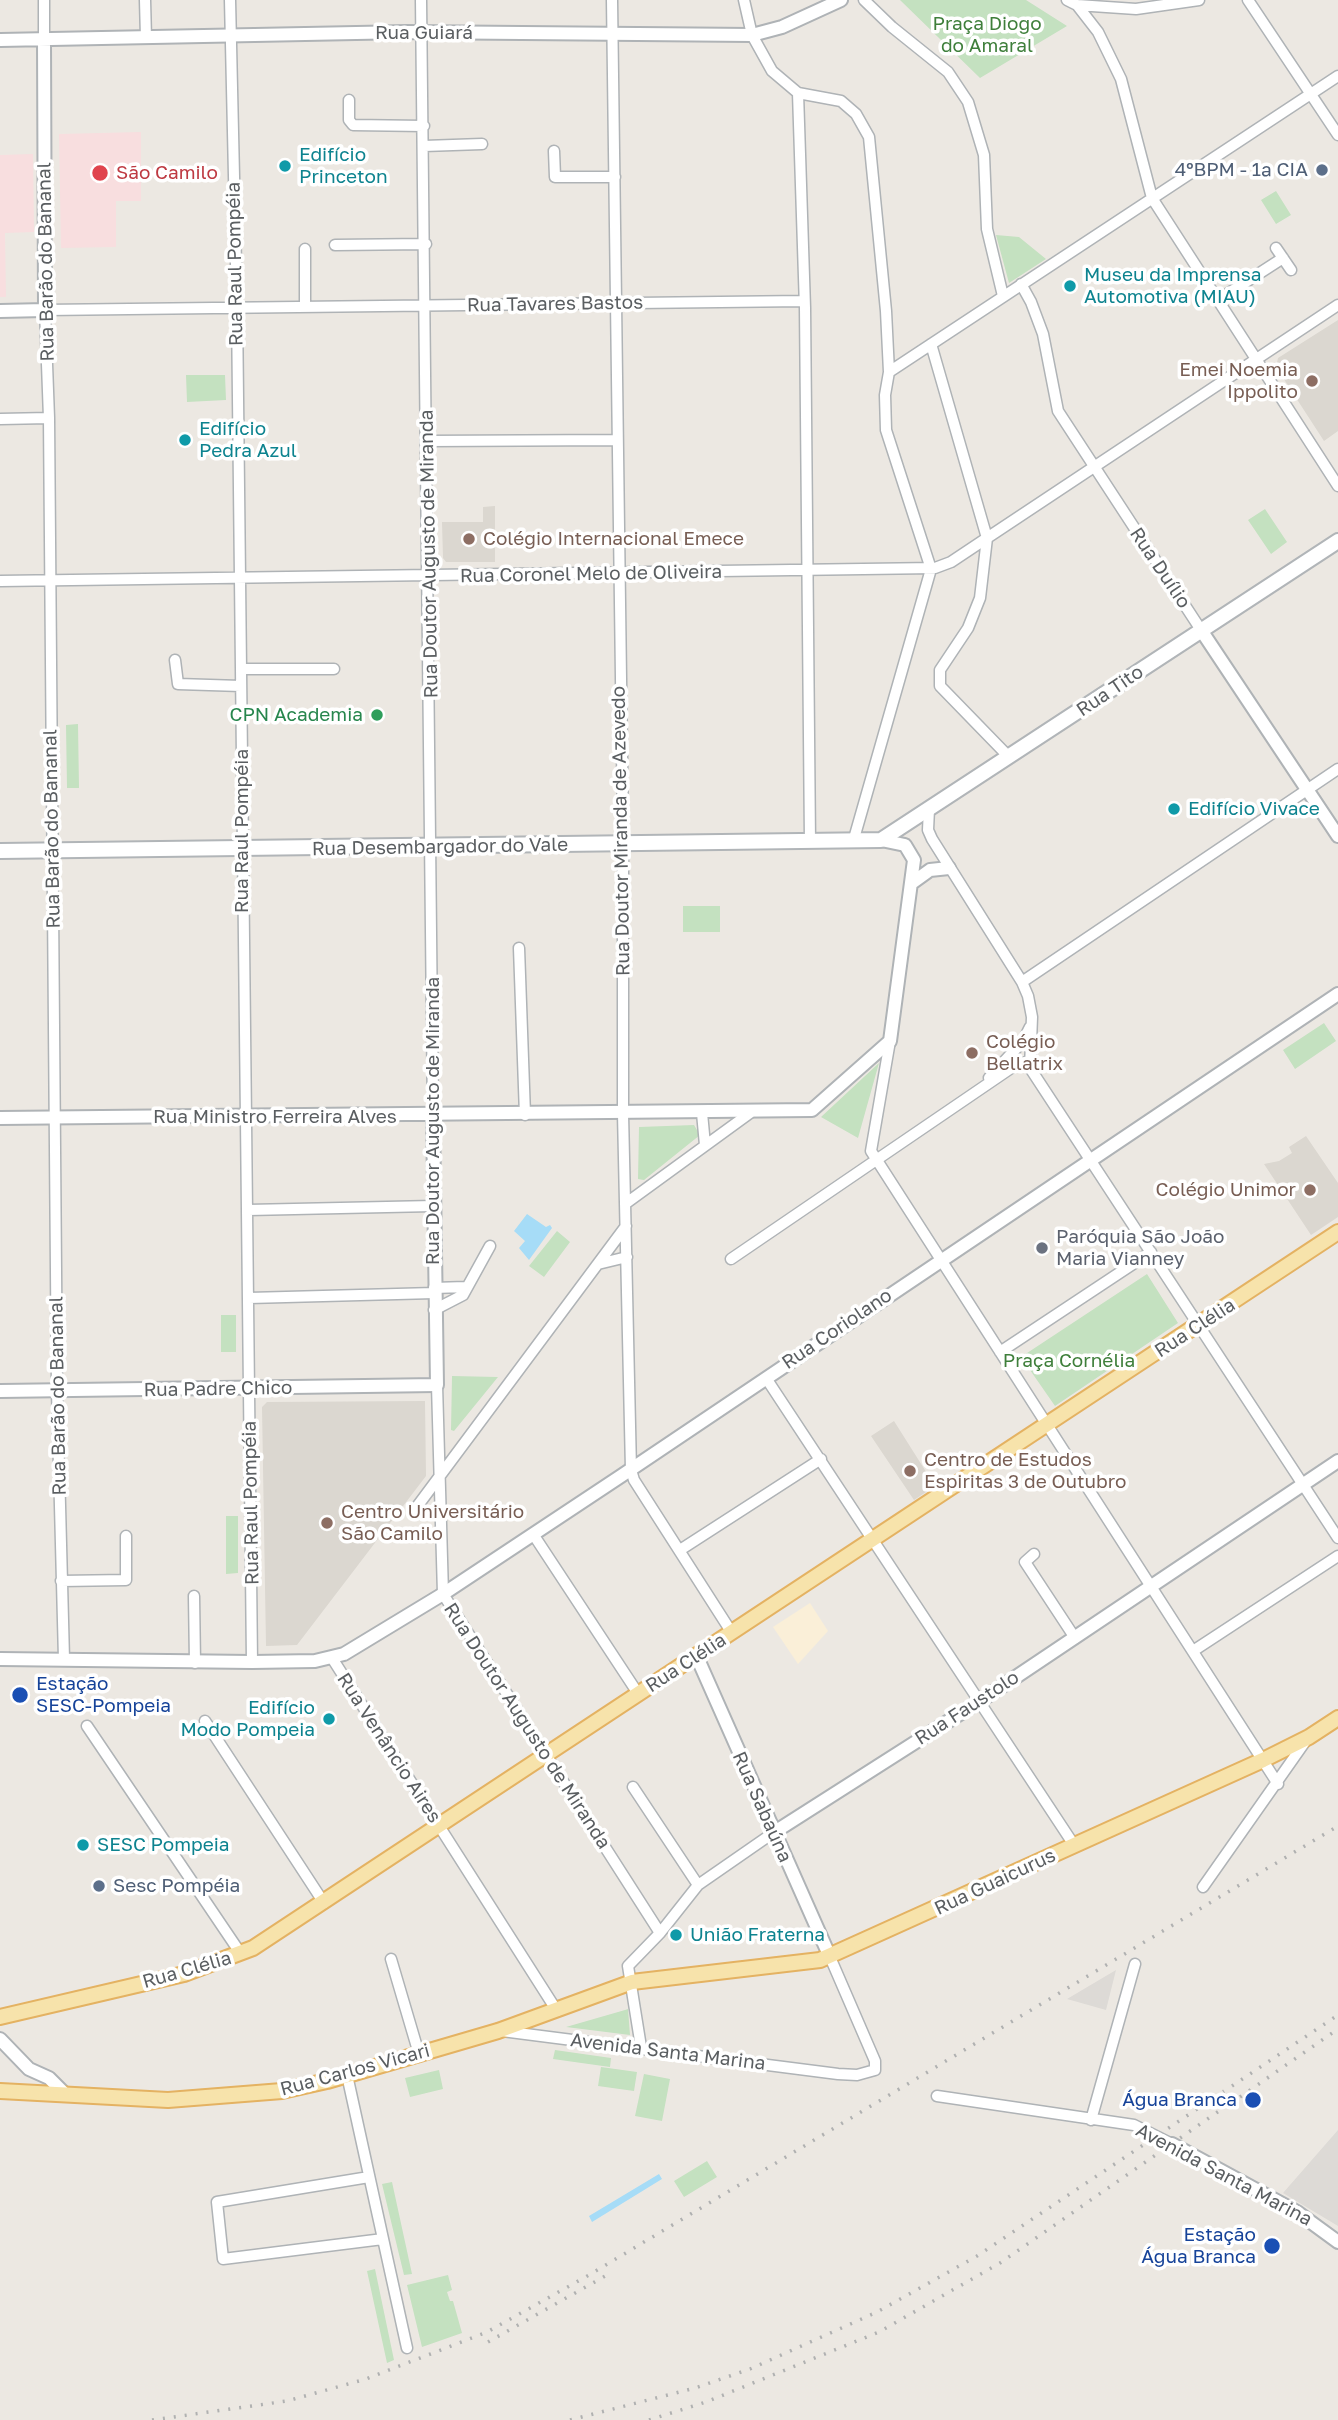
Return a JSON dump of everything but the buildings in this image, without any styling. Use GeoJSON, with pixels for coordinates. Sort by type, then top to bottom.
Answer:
{"type":"FeatureCollection","features":[{"type":"Feature","properties":{"kind":"main road","name":"Rua Tito"},"geometry":{"type":"LineString","coordinates":[[881,840],[1338,541]]}},
{"type":"Feature","properties":{"kind":"main road","name":"Rua Desembargador do Vale"},"geometry":{"type":"LineString","coordinates":[[0,851],[881,840]]}},
{"type":"Feature","properties":{"kind":"main road","name":"Rua Clélia"},"geometry":{"type":"LineString","coordinates":[[0,2017],[184,1974],[242,1954],[324,1903],[1338,1232]]}},
{"type":"Feature","properties":{"kind":"main road","name":"Rua Guaicurus"},"geometry":{"type":"LineString","coordinates":[[557,2011],[632,1982],[830,1957],[1263,1760],[1309,1737],[1338,1718]]}},
{"type":"Feature","properties":{"kind":"main road","name":"Rua Carlos Vicari"},"geometry":{"type":"LineString","coordinates":[[0,2091],[64,2093],[123,2099],[203,2099],[282,2091],[419,2054],[557,2011]]}},
{"type":"Feature","properties":{"kind":"street","name":"Rua Barão do Bananal"},"geometry":{"type":"LineString","coordinates":[[44,0],[57,1391],[64,1659]]}},
{"type":"Feature","properties":{"kind":"street"},"geometry":{"type":"LineString","coordinates":[[145,0],[146,38]]}},
{"type":"Feature","properties":{"kind":"street","name":"Rua Raul Pompéia"},"geometry":{"type":"LineString","coordinates":[[230,0],[237,308],[252,1662]]}},
{"type":"Feature","properties":{"kind":"street","name":"Rua Doutor Augusto de Miranda"},"geometry":{"type":"LineString","coordinates":[[421,0],[428,441],[434,1290],[443,1594],[660,1933]]}},
{"type":"Feature","properties":{"kind":"street","name":"Rua Doutor Miranda de Azevedo"},"geometry":{"type":"LineString","coordinates":[[612,0],[623,845],[623,1114],[631,1470],[634,1480],[732,1633]]}},
{"type":"Feature","properties":{"kind":"street"},"geometry":{"type":"LineString","coordinates":[[744,0],[752,35],[772,71],[798,93],[842,101],[856,114],[869,138],[888,372],[885,395],[886,430],[931,569],[853,842]]}},
{"type":"Feature","properties":{"kind":"street","name":"Rua Guiará"},"geometry":{"type":"LineString","coordinates":[[0,40],[422,33],[752,35],[782,27],[841,0]]}},
{"type":"Feature","properties":{"kind":"street"},"geometry":{"type":"LineString","coordinates":[[864,0],[892,27],[948,72],[968,102],[984,155],[988,229],[1003,296]]}},
{"type":"Feature","properties":{"kind":"street"},"geometry":{"type":"LineString","coordinates":[[1067,0],[1077,5],[1136,9],[1199,0]]}},
{"type":"Feature","properties":{"kind":"street"},"geometry":{"type":"LineString","coordinates":[[1248,0],[1338,135]]}},
{"type":"Feature","properties":{"kind":"street"},"geometry":{"type":"LineString","coordinates":[[1077,5],[1098,32],[1121,79],[1152,198],[1338,486]]}},
{"type":"Feature","properties":{"kind":"street"},"geometry":{"type":"LineString","coordinates":[[888,372],[1338,76]]}},
{"type":"Feature","properties":{"kind":"street"},"geometry":{"type":"LineString","coordinates":[[798,93],[804,301],[810,842]]}},
{"type":"Feature","properties":{"kind":"street"},"geometry":{"type":"LineString","coordinates":[[349,100],[349,120],[353,125],[424,126]]}},
{"type":"Feature","properties":{"kind":"street"},"geometry":{"type":"LineString","coordinates":[[424,146],[482,144]]}},
{"type":"Feature","properties":{"kind":"street"},"geometry":{"type":"LineString","coordinates":[[554,151],[555,177],[615,177]]}},
{"type":"Feature","properties":{"kind":"street"},"geometry":{"type":"LineString","coordinates":[[335,245],[426,244]]}},
{"type":"Feature","properties":{"kind":"street"},"geometry":{"type":"LineString","coordinates":[[1276,248],[1290,270]]}},
{"type":"Feature","properties":{"kind":"street"},"geometry":{"type":"LineString","coordinates":[[305,249],[306,307]]}},
{"type":"Feature","properties":{"kind":"street"},"geometry":{"type":"LineString","coordinates":[[1218,300],[1283,258]]}},
{"type":"Feature","properties":{"kind":"street","name":"Rua Duílio"},"geometry":{"type":"LineString","coordinates":[[1021,284],[1043,334],[1055,404],[1093,466],[1338,836]]}},
{"type":"Feature","properties":{"kind":"street","name":"Rua Tavares Bastos"},"geometry":{"type":"LineString","coordinates":[[0,311],[804,301]]}},
{"type":"Feature","properties":{"kind":"street"},"geometry":{"type":"LineString","coordinates":[[931,569],[951,562],[1338,304]]}},
{"type":"Feature","properties":{"kind":"street"},"geometry":{"type":"LineString","coordinates":[[931,344],[987,538],[980,598],[968,628],[946,659],[938,678],[945,695],[1009,758]]}},
{"type":"Feature","properties":{"kind":"street"},"geometry":{"type":"LineString","coordinates":[[0,419],[49,418]]}},
{"type":"Feature","properties":{"kind":"street"},"geometry":{"type":"LineString","coordinates":[[428,441],[617,440]]}},
{"type":"Feature","properties":{"kind":"street","name":"Rua Coronel Melo de Oliveira"},"geometry":{"type":"LineString","coordinates":[[0,581],[931,569]]}},
{"type":"Feature","properties":{"kind":"street"},"geometry":{"type":"LineString","coordinates":[[175,660],[178,684],[242,686]]}},
{"type":"Feature","properties":{"kind":"street"},"geometry":{"type":"LineString","coordinates":[[241,669],[334,669]]}},
{"type":"Feature","properties":{"kind":"street"},"geometry":{"type":"LineString","coordinates":[[1022,982],[1338,769]]}},
{"type":"Feature","properties":{"kind":"street"},"geometry":{"type":"LineString","coordinates":[[929,809],[928,830],[949,868],[1022,982],[1032,1024],[1030,1068],[1338,1538]]}},
{"type":"Feature","properties":{"kind":"street"},"geometry":{"type":"LineString","coordinates":[[881,840],[910,849],[914,860],[890,1041],[871,1151],[1278,1784]]}},
{"type":"Feature","properties":{"kind":"street"},"geometry":{"type":"LineString","coordinates":[[912,883],[930,870],[949,868]]}},
{"type":"Feature","properties":{"kind":"street"},"geometry":{"type":"LineString","coordinates":[[519,948],[525,1115]]}},
{"type":"Feature","properties":{"kind":"street","name":"Rua Coriolano"},"geometry":{"type":"LineString","coordinates":[[332,1658],[355,1648],[443,1594],[631,1470],[939,1259],[1338,994]]}},
{"type":"Feature","properties":{"kind":"street"},"geometry":{"type":"LineString","coordinates":[[984,1086],[1023,1041],[1032,1024]]}},
{"type":"Feature","properties":{"kind":"street","name":"Rua Ministro Ferreira Alves"},"geometry":{"type":"LineString","coordinates":[[0,1118],[247,1118],[803,1111],[820,1105],[890,1041]]}},
{"type":"Feature","properties":{"kind":"street"},"geometry":{"type":"LineString","coordinates":[[731,1259],[1017,1064],[1031,1061]]}},
{"type":"Feature","properties":{"kind":"street"},"geometry":{"type":"LineString","coordinates":[[702,1113],[705,1145]]}},
{"type":"Feature","properties":{"kind":"street"},"geometry":{"type":"LineString","coordinates":[[625,1204],[750,1113]]}},
{"type":"Feature","properties":{"kind":"street"},"geometry":{"type":"LineString","coordinates":[[248,1210],[433,1206]]}},
{"type":"Feature","properties":{"kind":"street"},"geometry":{"type":"LineString","coordinates":[[414,1512],[626,1226]]}},
{"type":"Feature","properties":{"kind":"street"},"geometry":{"type":"LineString","coordinates":[[435,1310],[463,1295],[465,1287],[490,1246]]}},
{"type":"Feature","properties":{"kind":"street"},"geometry":{"type":"LineString","coordinates":[[1000,1352],[1151,1252]]}},
{"type":"Feature","properties":{"kind":"street"},"geometry":{"type":"LineString","coordinates":[[598,1264],[627,1257]]}},
{"type":"Feature","properties":{"kind":"street"},"geometry":{"type":"LineString","coordinates":[[249,1298],[465,1287]]}},
{"type":"Feature","properties":{"kind":"street"},"geometry":{"type":"LineString","coordinates":[[766,1378],[1074,1845]]}},
{"type":"Feature","properties":{"kind":"street","name":"Rua Padre Chico"},"geometry":{"type":"LineString","coordinates":[[0,1391],[249,1390],[437,1385]]}},
{"type":"Feature","properties":{"kind":"street"},"geometry":{"type":"LineString","coordinates":[[438,1458],[459,1451]]}},
{"type":"Feature","properties":{"kind":"street"},"geometry":{"type":"LineString","coordinates":[[680,1550],[821,1459]]}},
{"type":"Feature","properties":{"kind":"street","name":"Rua Faustolo"},"geometry":{"type":"LineString","coordinates":[[632,1982],[628,1966],[660,1933],[698,1885],[773,1833],[980,1701],[1338,1461]]}},
{"type":"Feature","properties":{"kind":"street"},"geometry":{"type":"LineString","coordinates":[[533,1534],[639,1695]]}},
{"type":"Feature","properties":{"kind":"street"},"geometry":{"type":"LineString","coordinates":[[61,1581],[126,1580],[127,1536]]}},
{"type":"Feature","properties":{"kind":"street"},"geometry":{"type":"LineString","coordinates":[[1034,1554],[1025,1562],[1075,1638]]}},
{"type":"Feature","properties":{"kind":"street"},"geometry":{"type":"LineString","coordinates":[[1193,1651],[1338,1556]]}},
{"type":"Feature","properties":{"kind":"street"},"geometry":{"type":"LineString","coordinates":[[194,1596],[195,1662]]}},
{"type":"Feature","properties":{"kind":"street","name":"Rua Sabaúna"},"geometry":{"type":"LineString","coordinates":[[697,1657],[830,1957]]}},
{"type":"Feature","properties":{"kind":"street","name":"Rua Venâncio Aires"},"geometry":{"type":"LineString","coordinates":[[0,1659],[252,1662],[332,1658],[557,2011]]}},
{"type":"Feature","properties":{"kind":"street"},"geometry":{"type":"LineString","coordinates":[[205,1721],[324,1903]]}},
{"type":"Feature","properties":{"kind":"street"},"geometry":{"type":"LineString","coordinates":[[87,1726],[242,1954]]}},
{"type":"Feature","properties":{"kind":"street"},"geometry":{"type":"LineString","coordinates":[[1203,1887],[1309,1737]]}},
{"type":"Feature","properties":{"kind":"street"},"geometry":{"type":"LineString","coordinates":[[633,1787],[698,1885]]}},
{"type":"Feature","properties":{"kind":"street","name":"Avenida Santa Marina"},"geometry":{"type":"LineString","coordinates":[[498,2031],[857,2075],[875,2070],[877,2066],[830,1957]]}},
{"type":"Feature","properties":{"kind":"street"},"geometry":{"type":"LineString","coordinates":[[391,1959],[419,2054]]}},
{"type":"Feature","properties":{"kind":"street"},"geometry":{"type":"LineString","coordinates":[[1091,2120],[1135,1964]]}},
{"type":"Feature","properties":{"kind":"street"},"geometry":{"type":"LineString","coordinates":[[632,1982],[641,2047]]}},
{"type":"Feature","properties":{"kind":"street"},"geometry":{"type":"LineString","coordinates":[[0,2039],[29,2069],[49,2078],[64,2093]]}},
{"type":"Feature","properties":{"kind":"street"},"geometry":{"type":"LineString","coordinates":[[346,2075],[407,2348]]}},
{"type":"Feature","properties":{"kind":"street","name":"Avenida Santa Marina"},"geometry":{"type":"LineString","coordinates":[[937,2096],[1134,2125],[1297,2212],[1338,2242]]}},
{"type":"Feature","properties":{"kind":"street"},"geometry":{"type":"LineString","coordinates":[[369,2177],[217,2202],[224,2261],[383,2239]]}},
{"type":"Feature","properties":{"kind":"shaded area","name":"São Camilo"},"geometry":{"type":"Polygon","coordinates":[[[141,132],[141,201],[116,201],[116,247],[61,248],[59,134],[141,132]]]}},
{"type":"Feature","properties":{"kind":"shaded area"},"geometry":{"type":"Polygon","coordinates":[[[33,154],[34,232],[5,233],[6,297],[0,297],[0,155],[33,154]]]}},
{"type":"Feature","properties":{"kind":"shaded area","name":"Emei Noemia Ippolito"},"geometry":{"type":"Polygon","coordinates":[[[1338,320],[1338,431],[1324,441],[1276,367],[1278,358],[1338,320]]]}},
{"type":"Feature","properties":{"kind":"shaded area","name":"Colégio Internacional Emece"},"geometry":{"type":"Polygon","coordinates":[[[495,506],[495,562],[446,562],[443,558],[442,522],[483,522],[483,507],[495,506]]]}},
{"type":"Feature","properties":{"kind":"shaded area","name":"Colégio Unimor"},"geometry":{"type":"Polygon","coordinates":[[[1306,1136],[1338,1183],[1338,1217],[1311,1235],[1264,1164],[1279,1161],[1292,1153],[1289,1147],[1306,1136]]]}},
{"type":"Feature","properties":{"kind":"shaded area","name":"Centro Universitário São Camilo"},"geometry":{"type":"Polygon","coordinates":[[[425,1401],[426,1476],[297,1645],[266,1646],[262,1407],[267,1402],[425,1401]]]}},
{"type":"Feature","properties":{"kind":"shaded area","name":"Centro de Estudos Espiritas 3 de Outubro"},"geometry":{"type":"Polygon","coordinates":[[[894,1421],[935,1486],[914,1500],[871,1436],[894,1421]]]}},
{"type":"Feature","properties":{"kind":"shaded area"},"geometry":{"type":"Polygon","coordinates":[[[810,1603],[828,1631],[798,1664],[773,1627],[810,1603]]]}},
{"type":"Feature","properties":{"kind":"shaded area"},"geometry":{"type":"Polygon","coordinates":[[[1116,1970],[1106,2010],[1067,1999],[1116,1970]]]}},
{"type":"Feature","properties":{"kind":"shaded area"},"geometry":{"type":"Polygon","coordinates":[[[1338,2130],[1338,2226],[1283,2193],[1338,2130]]]}},
{"type":"Feature","properties":{"kind":"green space","name":"Praça Diogo do Amaral"},"geometry":{"type":"Polygon","coordinates":[[[900,0],[1026,0],[1067,26],[980,78],[900,0]]]}},
{"type":"Feature","properties":{"kind":"green space"},"geometry":{"type":"Polygon","coordinates":[[[1276,191],[1291,215],[1276,224],[1261,200],[1276,191]]]}},
{"type":"Feature","properties":{"kind":"green space"},"geometry":{"type":"Polygon","coordinates":[[[996,235],[1019,237],[1046,259],[1009,283],[996,235]]]}},
{"type":"Feature","properties":{"kind":"green space"},"geometry":{"type":"Polygon","coordinates":[[[186,375],[225,375],[226,400],[187,402],[186,375]]]}},
{"type":"Feature","properties":{"kind":"green space"},"geometry":{"type":"Polygon","coordinates":[[[1265,509],[1287,542],[1271,554],[1248,520],[1265,509]]]}},
{"type":"Feature","properties":{"kind":"green space"},"geometry":{"type":"Polygon","coordinates":[[[78,724],[79,788],[67,788],[66,725],[78,724]]]}},
{"type":"Feature","properties":{"kind":"green space"},"geometry":{"type":"Polygon","coordinates":[[[683,906],[720,906],[720,932],[683,932],[683,906]]]}},
{"type":"Feature","properties":{"kind":"green space"},"geometry":{"type":"Polygon","coordinates":[[[1324,1023],[1336,1041],[1295,1069],[1283,1050],[1324,1023]]]}},
{"type":"Feature","properties":{"kind":"green space"},"geometry":{"type":"Polygon","coordinates":[[[879,1063],[858,1138],[821,1117],[879,1063]]]}},
{"type":"Feature","properties":{"kind":"green space"},"geometry":{"type":"Polygon","coordinates":[[[694,1125],[700,1135],[644,1180],[638,1179],[639,1127],[694,1125]]]}},
{"type":"Feature","properties":{"kind":"green space"},"geometry":{"type":"Polygon","coordinates":[[[557,1231],[570,1242],[544,1277],[529,1266],[557,1231]]]}},
{"type":"Feature","properties":{"kind":"green space","name":"Praça Cornélia"},"geometry":{"type":"Polygon","coordinates":[[[1147,1274],[1178,1323],[1055,1406],[1021,1357],[1147,1274]]]}},
{"type":"Feature","properties":{"kind":"green space"},"geometry":{"type":"Polygon","coordinates":[[[221,1315],[236,1315],[236,1352],[221,1352],[221,1315]]]}},
{"type":"Feature","properties":{"kind":"green space"},"geometry":{"type":"Polygon","coordinates":[[[452,1376],[498,1377],[454,1431],[451,1430],[452,1376]]]}},
{"type":"Feature","properties":{"kind":"green space"},"geometry":{"type":"Polygon","coordinates":[[[226,1516],[238,1516],[238,1573],[226,1574],[226,1516]]]}},
{"type":"Feature","properties":{"kind":"green space"},"geometry":{"type":"Polygon","coordinates":[[[628,2009],[630,2035],[566,2027],[625,2010],[628,2009]]]}},
{"type":"Feature","properties":{"kind":"green space"},"geometry":{"type":"Polygon","coordinates":[[[555,2050],[611,2058],[610,2067],[553,2059],[555,2050]]]}},
{"type":"Feature","properties":{"kind":"green space"},"geometry":{"type":"Polygon","coordinates":[[[601,2067],[637,2072],[634,2091],[598,2086],[601,2067]]]}},
{"type":"Feature","properties":{"kind":"green space"},"geometry":{"type":"Polygon","coordinates":[[[439,2070],[443,2089],[410,2097],[405,2078],[439,2070]]]}},
{"type":"Feature","properties":{"kind":"green space"},"geometry":{"type":"Polygon","coordinates":[[[644,2074],[670,2079],[662,2121],[635,2116],[644,2074]]]}},
{"type":"Feature","properties":{"kind":"green space"},"geometry":{"type":"Polygon","coordinates":[[[707,2161],[717,2177],[684,2197],[674,2181],[707,2161]]]}},
{"type":"Feature","properties":{"kind":"green space"},"geometry":{"type":"Polygon","coordinates":[[[392,2182],[412,2274],[404,2275],[382,2184],[392,2182]]]}},
{"type":"Feature","properties":{"kind":"green space"},"geometry":{"type":"Polygon","coordinates":[[[375,2269],[394,2360],[387,2363],[367,2271],[375,2269]]]}},
{"type":"Feature","properties":{"kind":"green space"},"geometry":{"type":"Polygon","coordinates":[[[448,2275],[452,2290],[447,2292],[450,2301],[453,2301],[462,2333],[422,2347],[407,2285],[448,2275]]]}},
{"type":"Feature","properties":{"kind":"water"},"geometry":{"type":"Polygon","coordinates":[[[527,1214],[552,1228],[529,1260],[519,1248],[525,1241],[514,1231],[527,1214]]]}},
{"type":"Feature","properties":{"kind":"water"},"geometry":{"type":"Polygon","coordinates":[[[659,2174],[662,2179],[592,2222],[589,2216],[659,2174]]]}},
{"type":"Feature","properties":{"kind":"railway"},"geometry":{"type":"LineString","coordinates":[[152,2420],[287,2401],[366,2379],[487,2332],[589,2275],[1338,1826]]}},
{"type":"Feature","properties":{"kind":"railway"},"geometry":{"type":"LineString","coordinates":[[1232,2086],[1338,2015]]}},
{"type":"Feature","properties":{"kind":"railway"},"geometry":{"type":"LineString","coordinates":[[1240,2097],[1338,2029]]}},
{"type":"Feature","properties":{"kind":"railway"},"geometry":{"type":"LineString","coordinates":[[570,2420],[695,2388],[750,2369],[877,2312],[977,2256],[1224,2091]]}},
{"type":"Feature","properties":{"kind":"railway"},"geometry":{"type":"LineString","coordinates":[[649,2420],[706,2402],[879,2332],[1000,2263],[1232,2102]]}},
{"type":"Feature","properties":{"kind":"railway"},"geometry":{"type":"LineString","coordinates":[[488,2342],[607,2275]]}},
{"type":"Feature","properties":{"kind":"place","name":"Edifício Princeton"},"geometry":{"type":"Point","coordinates":[285,166]}},
{"type":"Feature","properties":{"kind":"place","name":"4ºBPM - 1ª CIA"},"geometry":{"type":"Point","coordinates":[1322,170]}},
{"type":"Feature","properties":{"kind":"place","name":"São Camilo"},"geometry":{"type":"Point","coordinates":[100,173]}},
{"type":"Feature","properties":{"kind":"place","name":"Museu da Imprensa Automotiva (MIAU)"},"geometry":{"type":"Point","coordinates":[1070,286]}},
{"type":"Feature","properties":{"kind":"place","name":"Emei Noemia Ippolito"},"geometry":{"type":"Point","coordinates":[1312,381]}},
{"type":"Feature","properties":{"kind":"place","name":"Edifício Pedra Azul"},"geometry":{"type":"Point","coordinates":[185,440]}},
{"type":"Feature","properties":{"kind":"place","name":"Colégio Internacional Emece"},"geometry":{"type":"Point","coordinates":[469,539]}},
{"type":"Feature","properties":{"kind":"place","name":"CPN Academia"},"geometry":{"type":"Point","coordinates":[377,715]}},
{"type":"Feature","properties":{"kind":"place","name":"Edifício Vivace"},"geometry":{"type":"Point","coordinates":[1174,809]}},
{"type":"Feature","properties":{"kind":"place","name":"Colégio Bellatrix"},"geometry":{"type":"Point","coordinates":[972,1053]}},
{"type":"Feature","properties":{"kind":"place","name":"Colégio Unimor"},"geometry":{"type":"Point","coordinates":[1310,1190]}},
{"type":"Feature","properties":{"kind":"place","name":"Paróquia São João Maria Vianney"},"geometry":{"type":"Point","coordinates":[1042,1248]}},
{"type":"Feature","properties":{"kind":"place","name":"Centro de Estudos Espiritas 3 de Outubro"},"geometry":{"type":"Point","coordinates":[910,1471]}},
{"type":"Feature","properties":{"kind":"place","name":"Centro Universitário São Camilo"},"geometry":{"type":"Point","coordinates":[327,1523]}},
{"type":"Feature","properties":{"kind":"place","name":"Estação SESC-Pompeia"},"geometry":{"type":"Point","coordinates":[20,1695]}},
{"type":"Feature","properties":{"kind":"place","name":"Edifício Modo Pompeia"},"geometry":{"type":"Point","coordinates":[329,1719]}},
{"type":"Feature","properties":{"kind":"place","name":"SESC Pompeia"},"geometry":{"type":"Point","coordinates":[83,1845]}},
{"type":"Feature","properties":{"kind":"place","name":"Sesc Pompéia"},"geometry":{"type":"Point","coordinates":[99,1886]}},
{"type":"Feature","properties":{"kind":"place","name":"União Fraterna"},"geometry":{"type":"Point","coordinates":[676,1935]}},
{"type":"Feature","properties":{"kind":"place","name":"Água Branca"},"geometry":{"type":"Point","coordinates":[1253,2100]}},
{"type":"Feature","properties":{"kind":"place","name":"Estação Água Branca"},"geometry":{"type":"Point","coordinates":[1272,2246]}}]}
